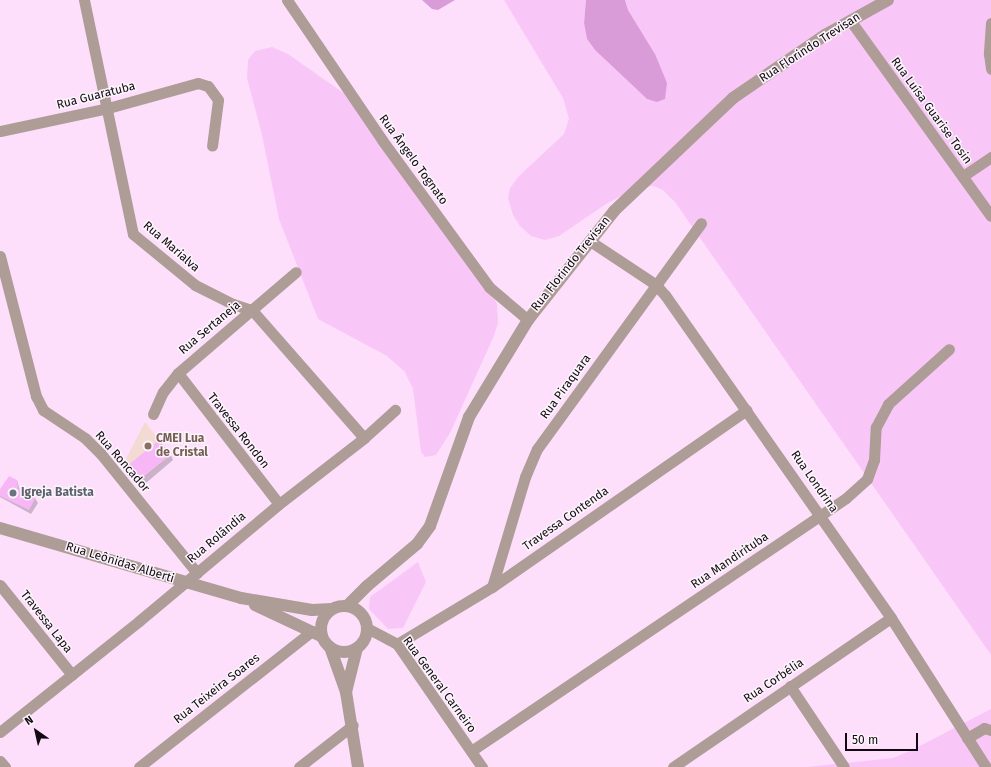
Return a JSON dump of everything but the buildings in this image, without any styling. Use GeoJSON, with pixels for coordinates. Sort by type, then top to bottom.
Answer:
{"type":"FeatureCollection","features":[{"type":"Feature","properties":{"kind":"street","name":"Rua Marialva"},"geometry":{"type":"LineString","coordinates":[[84,0],[108,108],[133,234],[195,285],[227,302],[252,310]]}},
{"type":"Feature","properties":{"kind":"street","name":"Rua Florindo Trevisan"},"geometry":{"type":"LineString","coordinates":[[347,606],[367,586],[417,544],[430,526],[469,417],[528,320],[614,211],[733,98],[850,20],[888,0]]}},
{"type":"Feature","properties":{"kind":"street","name":"Rua Ângelo Tognato"},"geometry":{"type":"LineString","coordinates":[[288,2],[382,140],[489,287],[528,320]]}},
{"type":"Feature","properties":{"kind":"street","name":"Rua Luísa Guarise Tosin"},"geometry":{"type":"LineString","coordinates":[[850,20],[991,216]]}},
{"type":"Feature","properties":{"kind":"street"},"geometry":{"type":"LineString","coordinates":[[991,23],[989,54],[991,69]]}},
{"type":"Feature","properties":{"kind":"street","name":"Rua Guaratuba"},"geometry":{"type":"LineString","coordinates":[[0,132],[108,108],[198,83],[208,86],[218,100],[212,146]]}},
{"type":"Feature","properties":{"kind":"street"},"geometry":{"type":"LineString","coordinates":[[963,176],[991,157]]}},
{"type":"Feature","properties":{"kind":"street","name":"Rua Piraquara"},"geometry":{"type":"LineString","coordinates":[[492,587],[525,477],[537,449],[655,284],[701,223]]}},
{"type":"Feature","properties":{"kind":"street","name":"Rua Londrina"},"geometry":{"type":"LineString","coordinates":[[590,241],[655,284],[821,515],[891,618],[986,767]]}},
{"type":"Feature","properties":{"kind":"street","name":"Rua Roncador"},"geometry":{"type":"LineString","coordinates":[[0,256],[36,396],[43,410],[85,438],[101,454],[197,572]]}},
{"type":"Feature","properties":{"kind":"street","name":"Rua Sertaneja"},"geometry":{"type":"LineString","coordinates":[[153,414],[163,392],[178,373],[296,272]]}},
{"type":"Feature","properties":{"kind":"street"},"geometry":{"type":"LineString","coordinates":[[252,310],[364,438]]}},
{"type":"Feature","properties":{"kind":"street","name":"Rua Mandirituba"},"geometry":{"type":"LineString","coordinates":[[471,751],[821,515],[867,479],[874,460],[876,427],[880,416],[888,404],[949,349]]}},
{"type":"Feature","properties":{"kind":"street","name":"Travessa Rondon"},"geometry":{"type":"LineString","coordinates":[[178,373],[279,504]]}},
{"type":"Feature","properties":{"kind":"street","name":"Rua Rolândia"},"geometry":{"type":"LineString","coordinates":[[0,732],[72,675],[279,504],[364,438],[395,410]]}},
{"type":"Feature","properties":{"kind":"street","name":"Travessa Contenda"},"geometry":{"type":"LineString","coordinates":[[397,644],[492,587],[747,410]]}},
{"type":"Feature","properties":{"kind":"street","name":"Rua Leônidas Alberti"},"geometry":{"type":"LineString","coordinates":[[0,528],[241,598],[293,607],[332,609]]}},
{"type":"Feature","properties":{"kind":"street","name":"Travessa Lapa"},"geometry":{"type":"LineString","coordinates":[[0,585],[72,675]]}},
{"type":"Feature","properties":{"kind":"street","name":"Rua Leônidas Alberti"},"geometry":{"type":"LineString","coordinates":[[241,598],[316,633]]}},
{"type":"Feature","properties":{"kind":"street"},"geometry":{"type":"LineString","coordinates":[[346,692],[357,648],[362,642],[367,628],[363,616],[347,606],[332,609],[322,620],[316,633],[330,647],[343,652],[357,648]]}},
{"type":"Feature","properties":{"kind":"street"},"geometry":{"type":"LineString","coordinates":[[290,622],[293,607]]}},
{"type":"Feature","properties":{"kind":"street","name":"Rua Corbélia"},"geometry":{"type":"LineString","coordinates":[[673,767],[891,618]]}},
{"type":"Feature","properties":{"kind":"street","name":"Rua General Carneiro"},"geometry":{"type":"LineString","coordinates":[[367,628],[397,644],[482,767]]}},
{"type":"Feature","properties":{"kind":"street","name":"Rua Teixeira Soares"},"geometry":{"type":"LineString","coordinates":[[139,767],[316,633]]}},
{"type":"Feature","properties":{"kind":"street"},"geometry":{"type":"LineString","coordinates":[[330,647],[346,692],[353,725],[358,767]]}},
{"type":"Feature","properties":{"kind":"street"},"geometry":{"type":"LineString","coordinates":[[790,686],[844,767]]}},
{"type":"Feature","properties":{"kind":"street"},"geometry":{"type":"LineString","coordinates":[[299,767],[353,725]]}},
{"type":"Feature","properties":{"kind":"street"},"geometry":{"type":"LineString","coordinates":[[967,738],[988,729]]}},
{"type":"Feature","properties":{"kind":"street"},"geometry":{"type":"LineString","coordinates":[[0,761],[5,767]]}},
{"type":"Feature","properties":{"kind":"shaded area"},"geometry":{"type":"Polygon","coordinates":[[[422,0],[455,0],[438,10],[432,9],[422,0]]]}},
{"type":"Feature","properties":{"kind":"shaded area"},"geometry":{"type":"Polygon","coordinates":[[[504,0],[586,0],[584,23],[587,39],[595,50],[647,99],[655,54],[628,10],[625,0],[991,0],[991,655],[675,202],[663,190],[653,186],[636,188],[606,204],[559,236],[545,240],[531,236],[520,226],[513,215],[508,198],[510,188],[519,176],[564,134],[569,119],[563,98],[504,0]]]}},
{"type":"Feature","properties":{"kind":"shaded area"},"geometry":{"type":"Polygon","coordinates":[[[586,0],[625,0],[628,10],[655,54],[667,83],[665,99],[657,102],[647,99],[595,50],[587,39],[584,23],[586,0]]]}},
{"type":"Feature","properties":{"kind":"shaded area"},"geometry":{"type":"Polygon","coordinates":[[[272,47],[288,54],[345,94],[484,279],[497,304],[498,323],[493,338],[450,433],[436,455],[425,457],[421,452],[413,389],[405,372],[387,356],[318,319],[279,219],[262,135],[247,78],[248,60],[255,51],[272,47]]]}},
{"type":"Feature","properties":{"kind":"shaded area","name":"CMEI Lua de Cristal"},"geometry":{"type":"Polygon","coordinates":[[[145,422],[171,455],[138,483],[123,465],[145,422]]]}},
{"type":"Feature","properties":{"kind":"shaded area"},"geometry":{"type":"Polygon","coordinates":[[[418,562],[426,582],[403,628],[388,629],[369,609],[370,597],[418,562]]]}},
{"type":"Feature","properties":{"kind":"shaded area"},"geometry":{"type":"Polygon","coordinates":[[[991,709],[991,767],[807,767],[893,758],[912,750],[991,709]]]}},
{"type":"Feature","properties":{"kind":"place","name":"CMEI Lua de Cristal"},"geometry":{"type":"Point","coordinates":[148,446]}},
{"type":"Feature","properties":{"kind":"place","name":"Igreja Batista"},"geometry":{"type":"Point","coordinates":[13,493]}}]}
